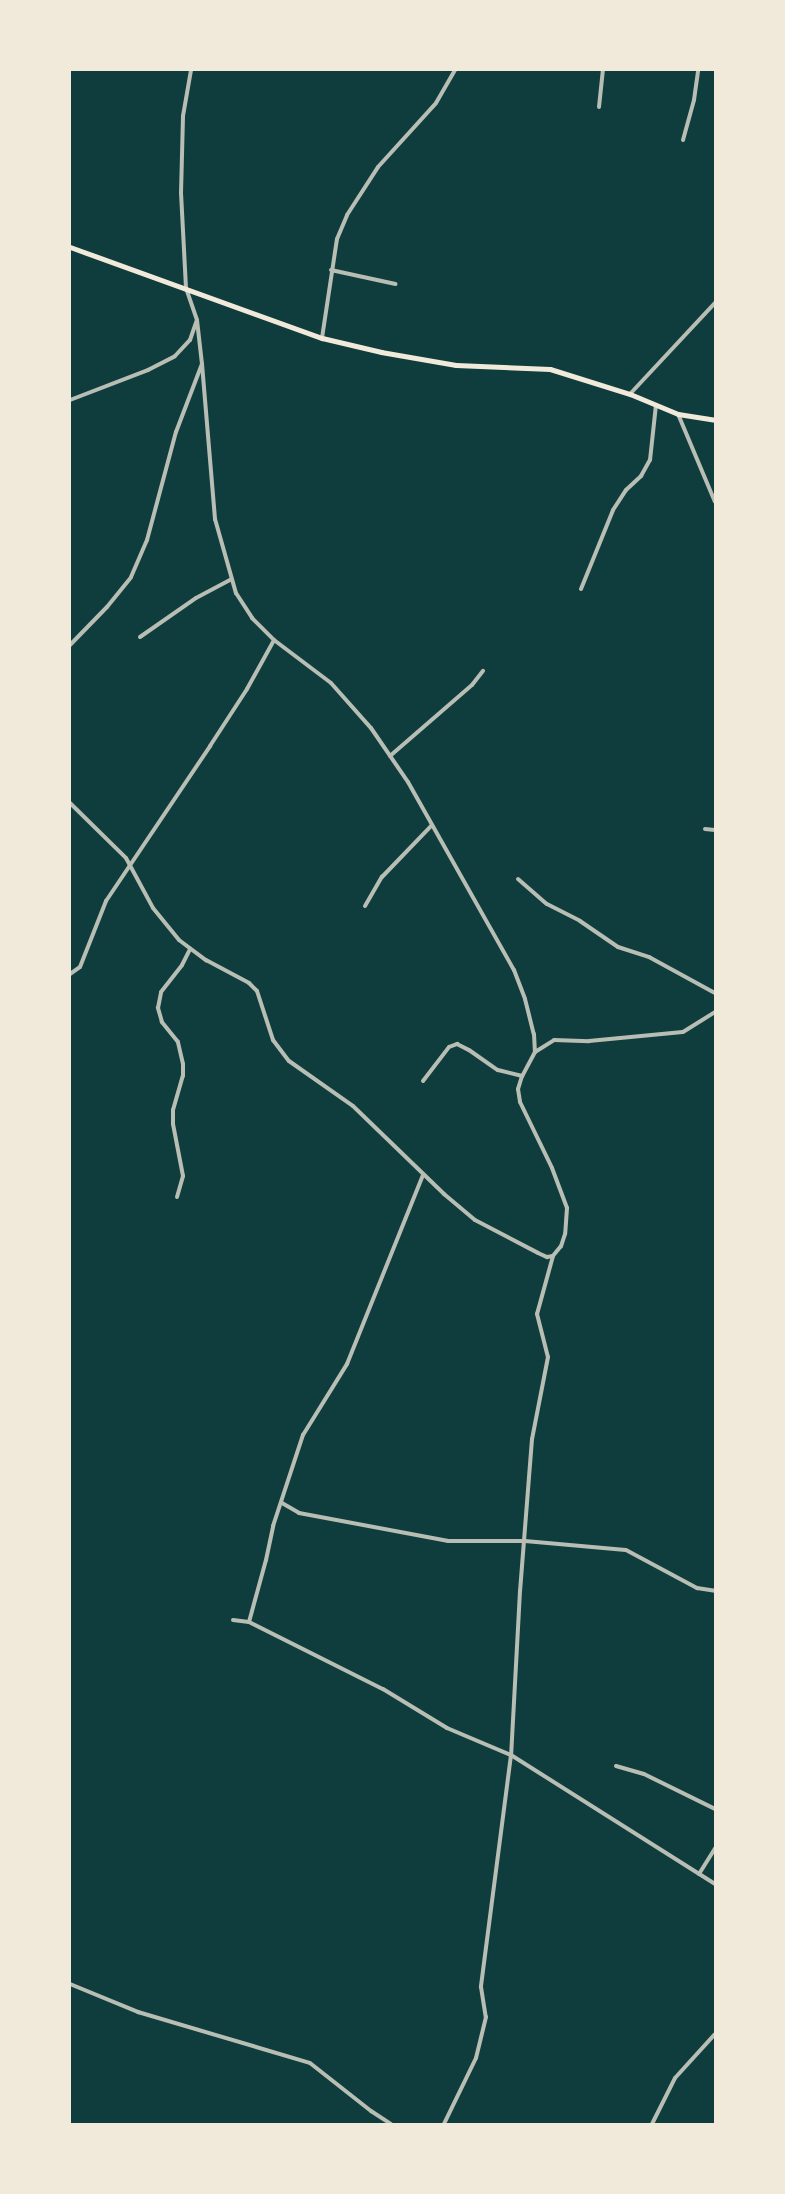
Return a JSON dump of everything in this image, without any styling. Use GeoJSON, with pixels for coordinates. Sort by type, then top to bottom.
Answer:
{"type":"FeatureCollection","features":[{"type":"Feature","properties":{"kind":"main road"},"geometry":{"type":"LineString","coordinates":[[70,247],[322,338],[381,352],[456,365],[550,369],[630,394],[678,414],[715,420]]}},
{"type":"Feature","properties":{"kind":"street"},"geometry":{"type":"LineString","coordinates":[[191,70],[183,116],[181,193],[186,288],[197,320],[216,519],[231,579],[236,593],[252,618],[274,640],[331,683],[372,728],[408,782],[514,970],[525,999],[534,1034],[535,1052]]}},
{"type":"Feature","properties":{"kind":"street"},"geometry":{"type":"LineString","coordinates":[[322,338],[337,239],[347,215],[363,188],[395,147],[436,104],[454,70]]}},
{"type":"Feature","properties":{"kind":"street"},"geometry":{"type":"LineString","coordinates":[[599,108],[604,70]]}},
{"type":"Feature","properties":{"kind":"street"},"geometry":{"type":"LineString","coordinates":[[683,140],[694,100],[698,70]]}},
{"type":"Feature","properties":{"kind":"street"},"geometry":{"type":"LineString","coordinates":[[331,270],[395,284]]}},
{"type":"Feature","properties":{"kind":"street"},"geometry":{"type":"LineString","coordinates":[[630,394],[715,303]]}},
{"type":"Feature","properties":{"kind":"street"},"geometry":{"type":"LineString","coordinates":[[70,400],[148,370],[175,356],[190,340],[197,320]]}},
{"type":"Feature","properties":{"kind":"street"},"geometry":{"type":"LineString","coordinates":[[70,644],[107,607],[131,577],[148,540],[176,432],[202,364]]}},
{"type":"Feature","properties":{"kind":"street"},"geometry":{"type":"LineString","coordinates":[[580,590],[613,510],[626,490],[641,476],[650,460],[656,405]]}},
{"type":"Feature","properties":{"kind":"street"},"geometry":{"type":"LineString","coordinates":[[678,414],[715,502]]}},
{"type":"Feature","properties":{"kind":"street"},"geometry":{"type":"LineString","coordinates":[[140,636],[196,598],[231,579]]}},
{"type":"Feature","properties":{"kind":"street"},"geometry":{"type":"LineString","coordinates":[[70,974],[80,967],[106,901],[246,689],[274,640]]}},
{"type":"Feature","properties":{"kind":"street"},"geometry":{"type":"LineString","coordinates":[[390,756],[472,685],[483,672]]}},
{"type":"Feature","properties":{"kind":"street"},"geometry":{"type":"LineString","coordinates":[[70,803],[117,848],[130,865],[153,908],[179,940],[190,949],[249,984],[257,991],[273,1040],[280,1052],[353,1106],[424,1175],[475,1220],[538,1253],[548,1257],[553,1256]]}},
{"type":"Feature","properties":{"kind":"street"},"geometry":{"type":"LineString","coordinates":[[365,906],[382,877],[432,825]]}},
{"type":"Feature","properties":{"kind":"street"},"geometry":{"type":"LineString","coordinates":[[705,829],[715,830]]}},
{"type":"Feature","properties":{"kind":"street"},"geometry":{"type":"LineString","coordinates":[[518,879],[547,904],[580,920],[618,947],[649,957],[715,993]]}},
{"type":"Feature","properties":{"kind":"street"},"geometry":{"type":"LineString","coordinates":[[177,1197],[183,1176],[173,1124],[173,1110],[183,1076],[183,1064],[178,1042],[162,1022],[158,1008],[161,992],[182,965],[190,949]]}},
{"type":"Feature","properties":{"kind":"street"},"geometry":{"type":"LineString","coordinates":[[444,2124],[476,2058],[486,2017],[481,1988],[511,1755],[520,1591],[532,1439],[548,1357],[537,1314],[553,1256],[561,1246],[565,1234],[567,1208],[555,1174],[520,1102],[518,1089],[522,1076],[535,1052],[554,1040],[590,1041],[683,1032],[715,1012]]}},
{"type":"Feature","properties":{"kind":"street"},"geometry":{"type":"LineString","coordinates":[[423,1081],[449,1047],[457,1044],[498,1070],[522,1076]]}},
{"type":"Feature","properties":{"kind":"street"},"geometry":{"type":"LineString","coordinates":[[249,1622],[273,1526],[303,1435],[347,1364],[424,1175]]}},
{"type":"Feature","properties":{"kind":"street"},"geometry":{"type":"LineString","coordinates":[[282,1503],[298,1513],[448,1541],[525,1541],[626,1550],[697,1588],[715,1591]]}},
{"type":"Feature","properties":{"kind":"street"},"geometry":{"type":"LineString","coordinates":[[233,1620],[249,1622],[383,1689],[447,1728],[511,1755],[651,1841],[715,1884]]}},
{"type":"Feature","properties":{"kind":"street"},"geometry":{"type":"LineString","coordinates":[[616,1766],[644,1774],[715,1809]]}},
{"type":"Feature","properties":{"kind":"street"},"geometry":{"type":"LineString","coordinates":[[699,1874],[715,1848]]}},
{"type":"Feature","properties":{"kind":"street"},"geometry":{"type":"LineString","coordinates":[[70,1984],[138,2012],[310,2063],[371,2112],[391,2124]]}},
{"type":"Feature","properties":{"kind":"street"},"geometry":{"type":"LineString","coordinates":[[652,2124],[675,2078],[715,2034]]}}]}
